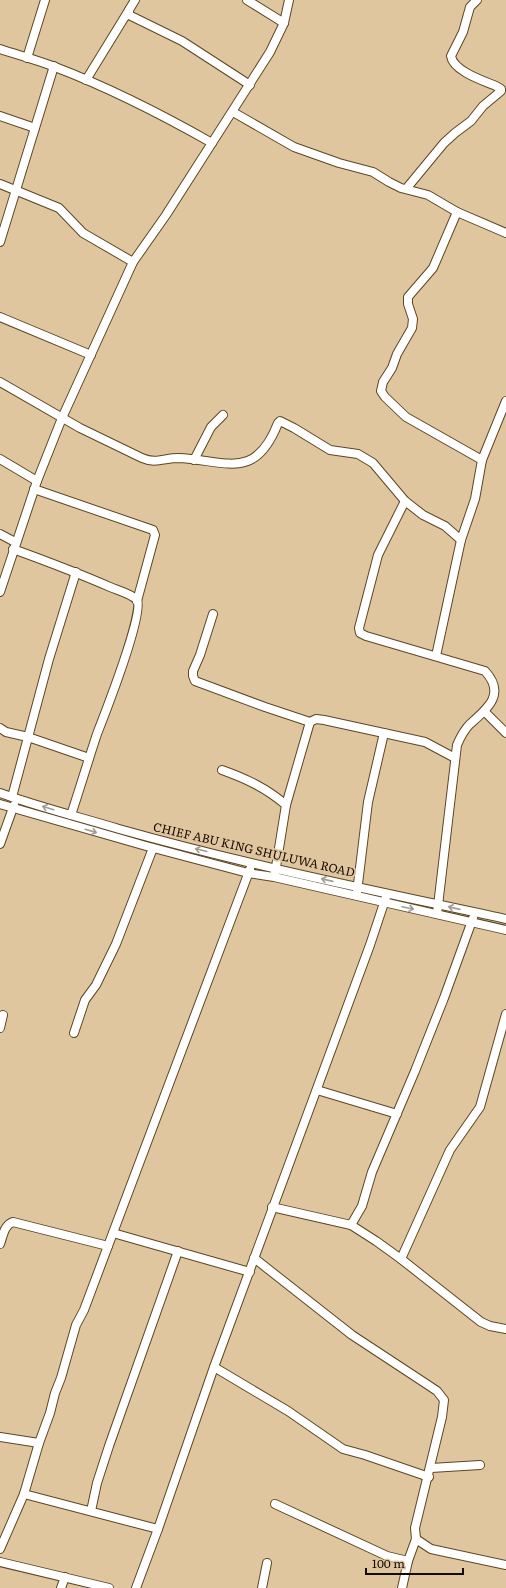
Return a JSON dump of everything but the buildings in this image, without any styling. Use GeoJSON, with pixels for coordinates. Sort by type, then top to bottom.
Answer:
{"type":"FeatureCollection","features":[{"type":"Feature","properties":{"kind":"street"},"geometry":{"type":"LineString","coordinates":[[27,58],[45,0]]}},
{"type":"Feature","properties":{"kind":"street"},"geometry":{"type":"LineString","coordinates":[[86,80],[134,0]]}},
{"type":"Feature","properties":{"kind":"street"},"geometry":{"type":"LineString","coordinates":[[247,0],[284,23]]}},
{"type":"Feature","properties":{"kind":"street"},"geometry":{"type":"LineString","coordinates":[[0,592],[35,485],[62,418],[133,262],[166,215],[270,52],[284,23],[289,0]]}},
{"type":"Feature","properties":{"kind":"street"},"geometry":{"type":"LineString","coordinates":[[406,189],[444,143],[471,121],[484,106],[501,91],[501,89],[496,86],[460,69],[452,60],[451,56],[463,32],[470,7],[477,0]]}},
{"type":"Feature","properties":{"kind":"street"},"geometry":{"type":"LineString","coordinates":[[129,10],[129,15],[182,41],[250,85]]}},
{"type":"Feature","properties":{"kind":"street"},"geometry":{"type":"LineString","coordinates":[[0,49],[54,66],[116,92],[157,112],[212,142]]}},
{"type":"Feature","properties":{"kind":"street"},"geometry":{"type":"LineString","coordinates":[[0,242],[54,66]]}},
{"type":"Feature","properties":{"kind":"street"},"geometry":{"type":"LineString","coordinates":[[233,112],[294,148],[339,163],[373,172],[389,182],[406,189],[428,195],[457,212],[506,233]]}},
{"type":"Feature","properties":{"kind":"street"},"geometry":{"type":"LineString","coordinates":[[0,116],[35,128]]}},
{"type":"Feature","properties":{"kind":"street"},"geometry":{"type":"LineString","coordinates":[[0,184],[59,208],[83,233],[133,262]]}},
{"type":"Feature","properties":{"kind":"street"},"geometry":{"type":"LineString","coordinates":[[457,212],[432,268],[408,297],[412,328],[397,354],[392,368],[383,382],[382,391],[385,397],[406,417],[482,460]]}},
{"type":"Feature","properties":{"kind":"street"},"geometry":{"type":"LineString","coordinates":[[0,317],[91,355]]}},
{"type":"Feature","properties":{"kind":"street"},"geometry":{"type":"LineString","coordinates":[[0,382],[62,418],[147,460],[152,461],[176,458],[232,464],[248,461],[260,454],[269,442],[280,421],[330,450],[354,453],[366,458],[375,465],[406,503],[445,526],[461,540]]}},
{"type":"Feature","properties":{"kind":"street"},"geometry":{"type":"LineString","coordinates":[[436,656],[461,540],[475,499],[482,460],[506,401]]}},
{"type":"Feature","properties":{"kind":"street"},"geometry":{"type":"LineString","coordinates":[[194,460],[211,428],[223,415]]}},
{"type":"Feature","properties":{"kind":"street"},"geometry":{"type":"LineString","coordinates":[[0,459],[35,485],[153,530],[155,535],[137,601],[138,604],[135,624],[71,815]]}},
{"type":"Feature","properties":{"kind":"street"},"geometry":{"type":"LineString","coordinates":[[406,503],[378,555],[358,628],[360,633],[485,671],[497,680],[501,692],[495,705],[469,724],[459,740],[455,758],[437,914]]}},
{"type":"Feature","properties":{"kind":"street"},"geometry":{"type":"LineString","coordinates":[[0,534],[14,546],[132,596],[137,601]]}},
{"type":"Feature","properties":{"kind":"street"},"geometry":{"type":"LineString","coordinates":[[0,844],[12,809],[28,737],[49,658],[76,572]]}},
{"type":"Feature","properties":{"kind":"street"},"geometry":{"type":"LineString","coordinates":[[212,614],[200,655],[193,671],[195,681],[310,722],[316,719],[324,720],[426,742],[455,758]]}},
{"type":"Feature","properties":{"kind":"street"},"geometry":{"type":"LineString","coordinates":[[485,712],[506,734]]}},
{"type":"Feature","properties":{"kind":"street"},"geometry":{"type":"LineString","coordinates":[[274,878],[286,805],[310,722]]}},
{"type":"Feature","properties":{"kind":"street"},"geometry":{"type":"LineString","coordinates":[[0,728],[10,733],[28,737],[89,758]]}},
{"type":"Feature","properties":{"kind":"street"},"geometry":{"type":"LineString","coordinates":[[356,896],[368,802],[384,733]]}},
{"type":"Feature","properties":{"kind":"street"},"geometry":{"type":"LineString","coordinates":[[222,770],[248,780],[265,789],[286,805]]}},
{"type":"Feature","properties":{"kind":"street","name":"CHIEF ABU KING SHULUWA ROAD"},"geometry":{"type":"LineString","coordinates":[[0,793],[153,838],[252,863],[387,894],[506,919]]}},
{"type":"Feature","properties":{"kind":"street"},"geometry":{"type":"LineString","coordinates":[[0,804],[12,809],[248,873],[506,930]]}},
{"type":"Feature","properties":{"kind":"street"},"geometry":{"type":"LineString","coordinates":[[74,1033],[85,1000],[96,985],[116,944],[153,848]]}},
{"type":"Feature","properties":{"kind":"street"},"geometry":{"type":"LineString","coordinates":[[0,1549],[24,1494],[39,1443],[61,1378],[76,1324],[84,1310],[252,863]]}},
{"type":"Feature","properties":{"kind":"street"},"geometry":{"type":"LineString","coordinates":[[136,1588],[214,1367],[250,1272],[272,1207],[317,1090],[387,894]]}},
{"type":"Feature","properties":{"kind":"street"},"geometry":{"type":"LineString","coordinates":[[351,1225],[362,1206],[372,1172],[444,998],[474,912]]}},
{"type":"Feature","properties":{"kind":"street"},"geometry":{"type":"LineString","coordinates":[[400,1259],[450,1150],[480,1107],[506,1014]]}},
{"type":"Feature","properties":{"kind":"street"},"geometry":{"type":"LineString","coordinates":[[0,1028],[3,1015]]}},
{"type":"Feature","properties":{"kind":"street"},"geometry":{"type":"LineString","coordinates":[[317,1090],[396,1114]]}},
{"type":"Feature","properties":{"kind":"street"},"geometry":{"type":"LineString","coordinates":[[272,1207],[351,1225],[400,1259],[480,1322],[490,1326],[506,1329]]}},
{"type":"Feature","properties":{"kind":"street"},"geometry":{"type":"LineString","coordinates":[[0,1244],[8,1224],[13,1222],[108,1246]]}},
{"type":"Feature","properties":{"kind":"street"},"geometry":{"type":"LineString","coordinates":[[113,1233],[250,1272]]}},
{"type":"Feature","properties":{"kind":"street"},"geometry":{"type":"LineString","coordinates":[[91,1511],[97,1483],[109,1446],[178,1251]]}},
{"type":"Feature","properties":{"kind":"street"},"geometry":{"type":"LineString","coordinates":[[254,1258],[352,1335],[428,1385],[442,1396],[444,1400],[443,1412],[429,1477],[415,1528],[416,1539],[408,1561],[402,1588]]}},
{"type":"Feature","properties":{"kind":"street"},"geometry":{"type":"LineString","coordinates":[[214,1367],[288,1411],[343,1449],[365,1454],[429,1477]]}},
{"type":"Feature","properties":{"kind":"street"},"geometry":{"type":"LineString","coordinates":[[0,1437],[39,1443]]}},
{"type":"Feature","properties":{"kind":"street"},"geometry":{"type":"LineString","coordinates":[[431,1468],[480,1465]]}},
{"type":"Feature","properties":{"kind":"street"},"geometry":{"type":"LineString","coordinates":[[24,1494],[158,1529]]}},
{"type":"Feature","properties":{"kind":"street"},"geometry":{"type":"LineString","coordinates":[[275,1504],[387,1556],[408,1561]]}},
{"type":"Feature","properties":{"kind":"street"},"geometry":{"type":"LineString","coordinates":[[416,1539],[431,1549]]}},
{"type":"Feature","properties":{"kind":"street"},"geometry":{"type":"LineString","coordinates":[[412,1550],[431,1549],[506,1566]]}},
{"type":"Feature","properties":{"kind":"street"},"geometry":{"type":"LineString","coordinates":[[0,1562],[109,1588]]}},
{"type":"Feature","properties":{"kind":"street"},"geometry":{"type":"LineString","coordinates":[[262,1588],[267,1562]]}},
{"type":"Feature","properties":{"kind":"street"},"geometry":{"type":"LineString","coordinates":[[61,1588],[65,1577]]}}]}
